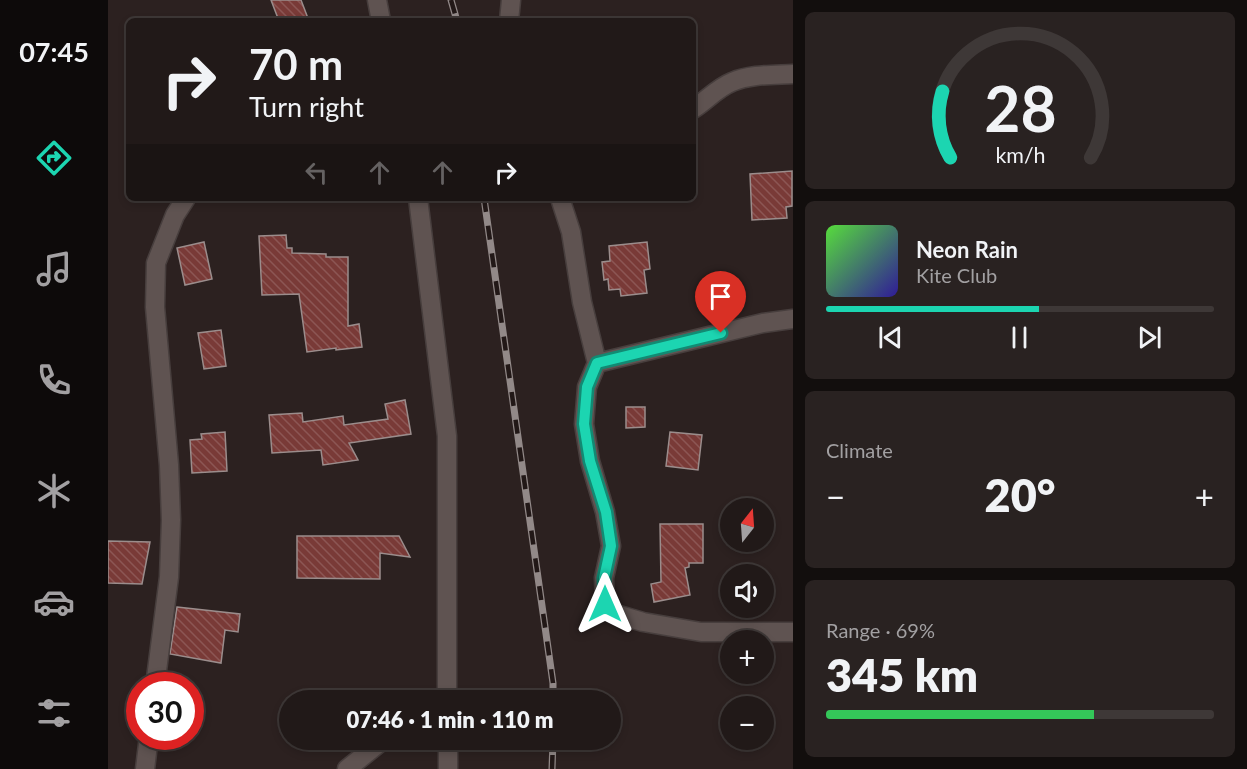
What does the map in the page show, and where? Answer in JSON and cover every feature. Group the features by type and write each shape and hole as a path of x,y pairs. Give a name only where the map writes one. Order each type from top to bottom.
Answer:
{"street":[{"path":"377,0 380,18"},
{"path":"509,18 511,0"},
{"path":"696,107 731,82 745,78 792,74"},
{"path":"157,672 169,577 171,520 170,465 155,308 156,263 175,215 184,201"},
{"path":"418,201 447,436 447,690"},
{"path":"561,201 571,232 582,302 597,363 587,387 584,424 590,461 606,512 611,546 604,578 605,604 616,615 700,632 792,632"},
{"path":"597,363 763,323 792,319"},
{"path":"144,769 147,750"},
{"path":"347,769 371,750"},
{"path":"447,750 448,769"}],"building":[{"path":"271,0 301,0 308,18 278,18"},
{"path":"792,171 792,206 786,207 787,218 752,220 750,174"},
{"path":"286,235 287,248 292,248 292,253 348,257 348,326 359,324 362,347 307,352 299,294 262,295 259,236"},
{"path":"204,242 212,279 185,285 177,248"},
{"path":"647,242 650,269 644,270 647,293 621,296 620,289 609,290 608,279 604,280 602,262 610,261 609,246"},
{"path":"221,330 226,366 204,369 198,333"},
{"path":"405,400 411,434 349,443 358,460 323,465 321,450 272,453 269,415 302,413 303,422 343,416 344,425 388,419 385,404"},
{"path":"626,407 645,407 645,427 626,428"},
{"path":"225,432 227,471 192,473 190,440 202,439 201,434"},
{"path":"670,432 702,435 698,470 666,466"},
{"path":"660,524 703,524 703,563 689,563 689,567 685,568 690,595 654,602 651,584 661,582"},
{"path":"297,536 399,536 410,557 380,553 380,579 297,578"},
{"path":"108,541 150,542 142,584 108,583"},
{"path":"177,607 240,614 238,632 225,630 221,663 170,654"}],"railway":[{"path":"451,0 456,18"},
{"path":"484,201 553,690"},
{"path":"552,769 553,750"}],"route":[{"path":"605,604 604,578 611,546 606,512 590,461 584,424 587,387 597,363 721,333"}]}
